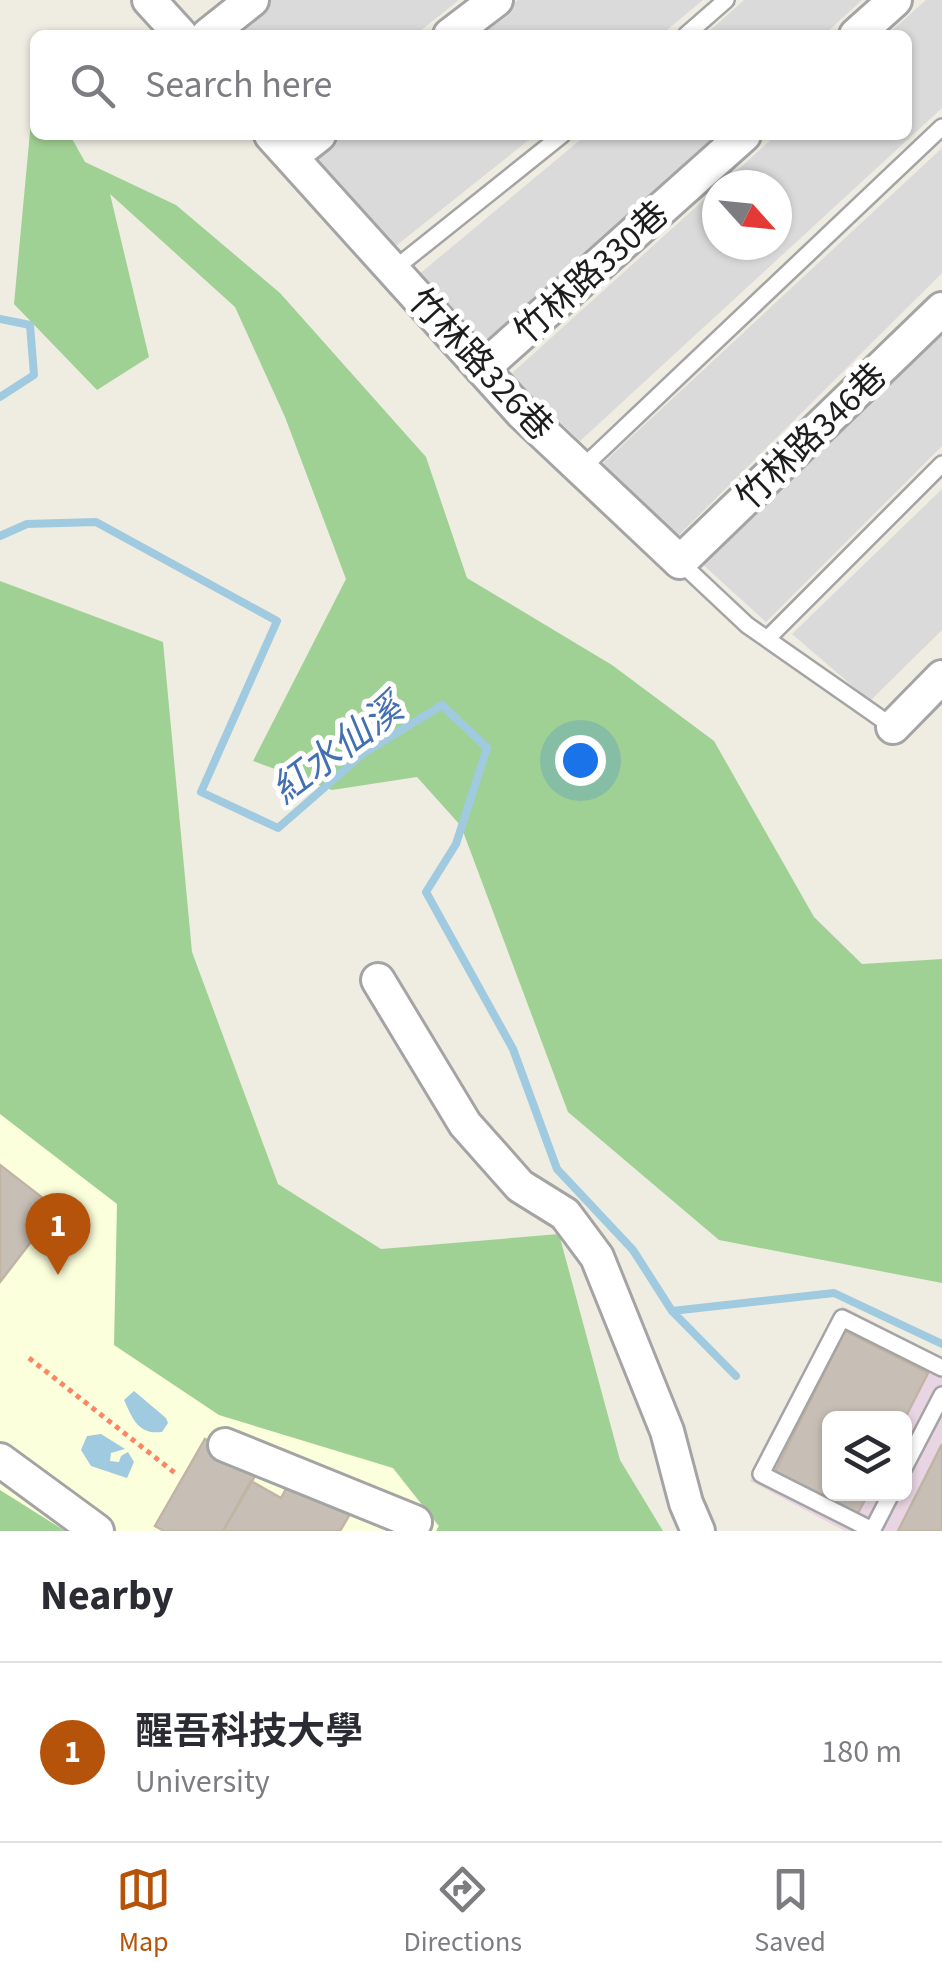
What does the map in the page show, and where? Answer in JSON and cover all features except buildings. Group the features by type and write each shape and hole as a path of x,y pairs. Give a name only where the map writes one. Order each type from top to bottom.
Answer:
{"street":[{"path":"149,0 176,30"},
{"path":"214,30 252,0"},
{"path":"457,30 496,0"},
{"path":"862,30 896,0"},
{"name":"竹林路330巷","path":"482,370 738,140"},
{"name":"竹林路326巷","path":"281,146 522,414 680,562"},
{"name":"竹林路346巷","path":"680,562 942,309"},
{"path":"893,727 942,676"},
{"path":"378,980 464,1124 520,1186 566,1214 597,1257 668,1431 686,1503 698,1531"},
{"path":"225,1445 415,1522 409,1531"},
{"path":"0,1460 96,1531"}],"lane":[{"path":"692,30 726,0"},
{"path":"581,469 942,128"},
{"path":"393,270 556,140"},
{"path":"767,639 942,464"},
{"path":"680,562 748,625 893,727"},
{"path":"887,1501 872,1530 761,1474 842,1318 942,1368"},
{"path":"912,1453 942,1395"}],"path":[{"path":"29,1358 175,1473"}],"shaded area":[{"path":"267,0 459,0 421,30 228,30"},
{"path":"518,0 703,0 667,30 479,30"},
{"path":"744,0 862,0 829,30 711,30"},
{"path":"926,0 942,0 942,108 912,136 912,30 893,30"},
{"path":"337,140 529,140 392,249 311,160"},
{"path":"580,140 710,140 481,349 417,276"},
{"path":"770,140 907,140 792,246 792,170 738,170"},
{"path":"942,148 942,273 674,540 601,465"},
{"path":"702,202 702,260 777,260 580,441 510,375"},
{"path":"942,329 942,446 766,622 699,561"},
{"path":"942,489 942,630 870,701 792,634"},
{"path":"0,1114 118,1204 115,1345 219,1415 393,1468 438,1527 436,1531 65,1531 0,1490"},
{"path":"842,1306 942,1357 942,1531 845,1531 750,1481"}],"green space":[{"path":"30,132 30,140 73,140 85,162 176,205 280,293 426,457 467,578 612,665 714,741 814,917 862,964 942,959 942,1283 719,1240 568,1112 461,826 417,777 332,790 253,761 346,579 285,417 235,307 110,194 149,357 97,390 14,304"},
{"path":"0,581 163,642 192,952 278,1184 381,1249 559,1234 620,1460 663,1531 436,1531 439,1526 393,1468 219,1415 114,1345 117,1204 0,1114"},
{"path":"0,1490 65,1531 0,1531"}],"water":[{"path":"134,1391 166,1418 168,1423 162,1432 147,1431 134,1419 124,1400"},
{"path":"101,1434 125,1449 111,1453 110,1461 119,1462 128,1452 134,1462 127,1478 91,1466 81,1450 87,1436"}],"waterway":[{"name":"紅水仙溪","path":"0,319 30,325 34,375 0,397"},
{"name":"紅水仙溪","path":"0,536 27,524 96,522 277,621 201,792 278,828 364,753 442,705 487,748 456,844 426,892 513,1049 557,1169 633,1250 672,1311 736,1376"},
{"path":"672,1311 834,1293 942,1344"}],"place":[{"name":"醒吾科技大學","path":"58,1275"}]}
